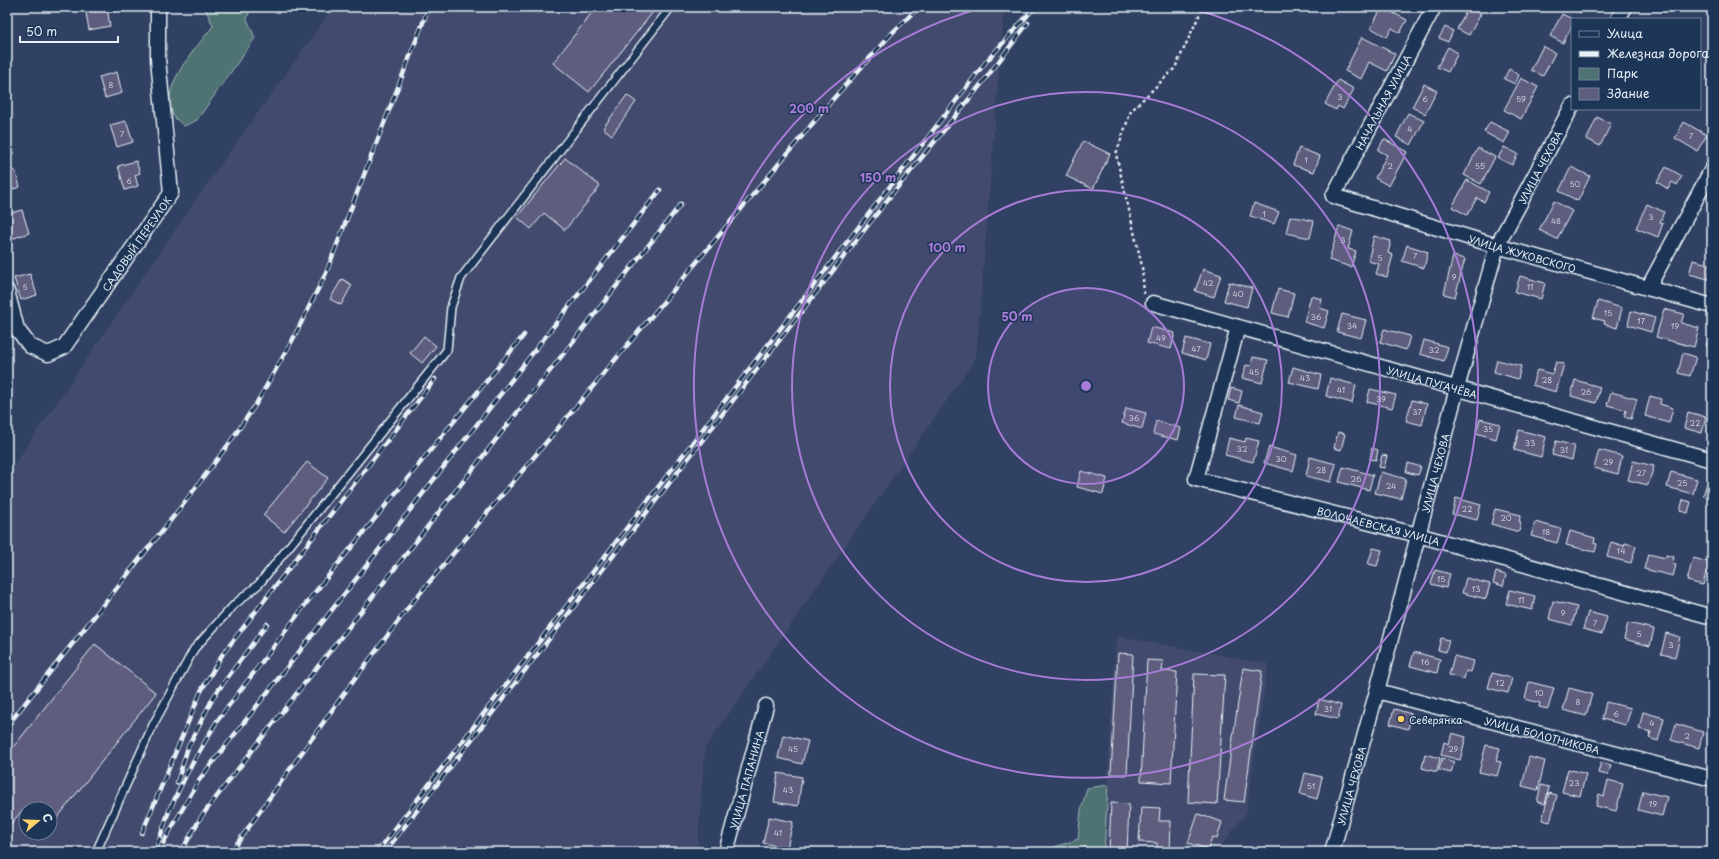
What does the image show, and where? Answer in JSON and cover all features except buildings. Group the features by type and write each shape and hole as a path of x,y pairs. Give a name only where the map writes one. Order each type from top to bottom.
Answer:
{"street":[{"name":"САДОВЫЙ ПЕРЕУЛОК","path":"7,291 17,329 30,346 48,354 64,347 171,193 158,59 158,7"},
{"name":"НАЧАЛЬНАЯ УЛИЦА","path":"1333,196 1434,7"},
{"path":"1619,18 1625,7"},
{"name":"УЛИЦА ЧЕХОВА","path":"1332,852 1377,691 1457,388 1497,246 1571,108"},
{"path":"1648,288 1712,170"},
{"name":"УЛИЦА ЖУКОВСКОГО","path":"1333,196 1497,246 1712,306"},
{"name":"УЛИЦА ПУГАЧЁВА","path":"1153,303 1712,460"},
{"name":"ВОЛОЧАЕВСКАЯ УЛИЦА","path":"1238,327 1196,479 1418,535 1712,617"},
{"name":"УЛИЦА БОЛОТНИКОВА","path":"1377,691 1708,778"},
{"name":"УЛИЦА ПАПАНИНА","path":"726,852 766,706"}],"lane":[{"path":"96,852 153,725 194,649 234,605 258,584 447,350 451,306 461,278 671,7"}],"path":[{"path":"1153,303 1144,300 1142,266 1116,154 1131,111 1175,68 1203,7"}],"shaded area":[{"path":"334,7 1004,7 976,358 705,748 697,852 7,852 7,475 199,195"},
{"path":"1116,636 1268,664 1246,813 1216,852 1104,852"}],"green space":[{"path":"251,7 247,19 255,38 197,120 184,126 173,115 170,104 171,92 181,68 213,26 205,8"},
{"path":"1108,785 1104,852 1051,852 1049,849 1078,839 1081,810 1087,788"}],"railway":[{"path":"7,726 181,507 228,445 256,404 292,341 326,273 429,7"},
{"path":"231,852 340,699 411,604 833,99 892,33 919,7"},
{"path":"377,852 985,63 1035,7"},
{"path":"385,852 892,194 983,82 1028,23"},
{"path":"158,852 199,780 660,190"},
{"path":"181,852 201,817 275,721 681,204"},
{"path":"170,809 188,771 217,721 312,596 524,335"},
{"path":"142,833 201,691 222,655 435,379"},
{"path":"177,783 188,747 214,696 267,624"},
{"path":"157,846 171,805"}],"place":[{"name":"Северянка","path":"1401,719"}]}
